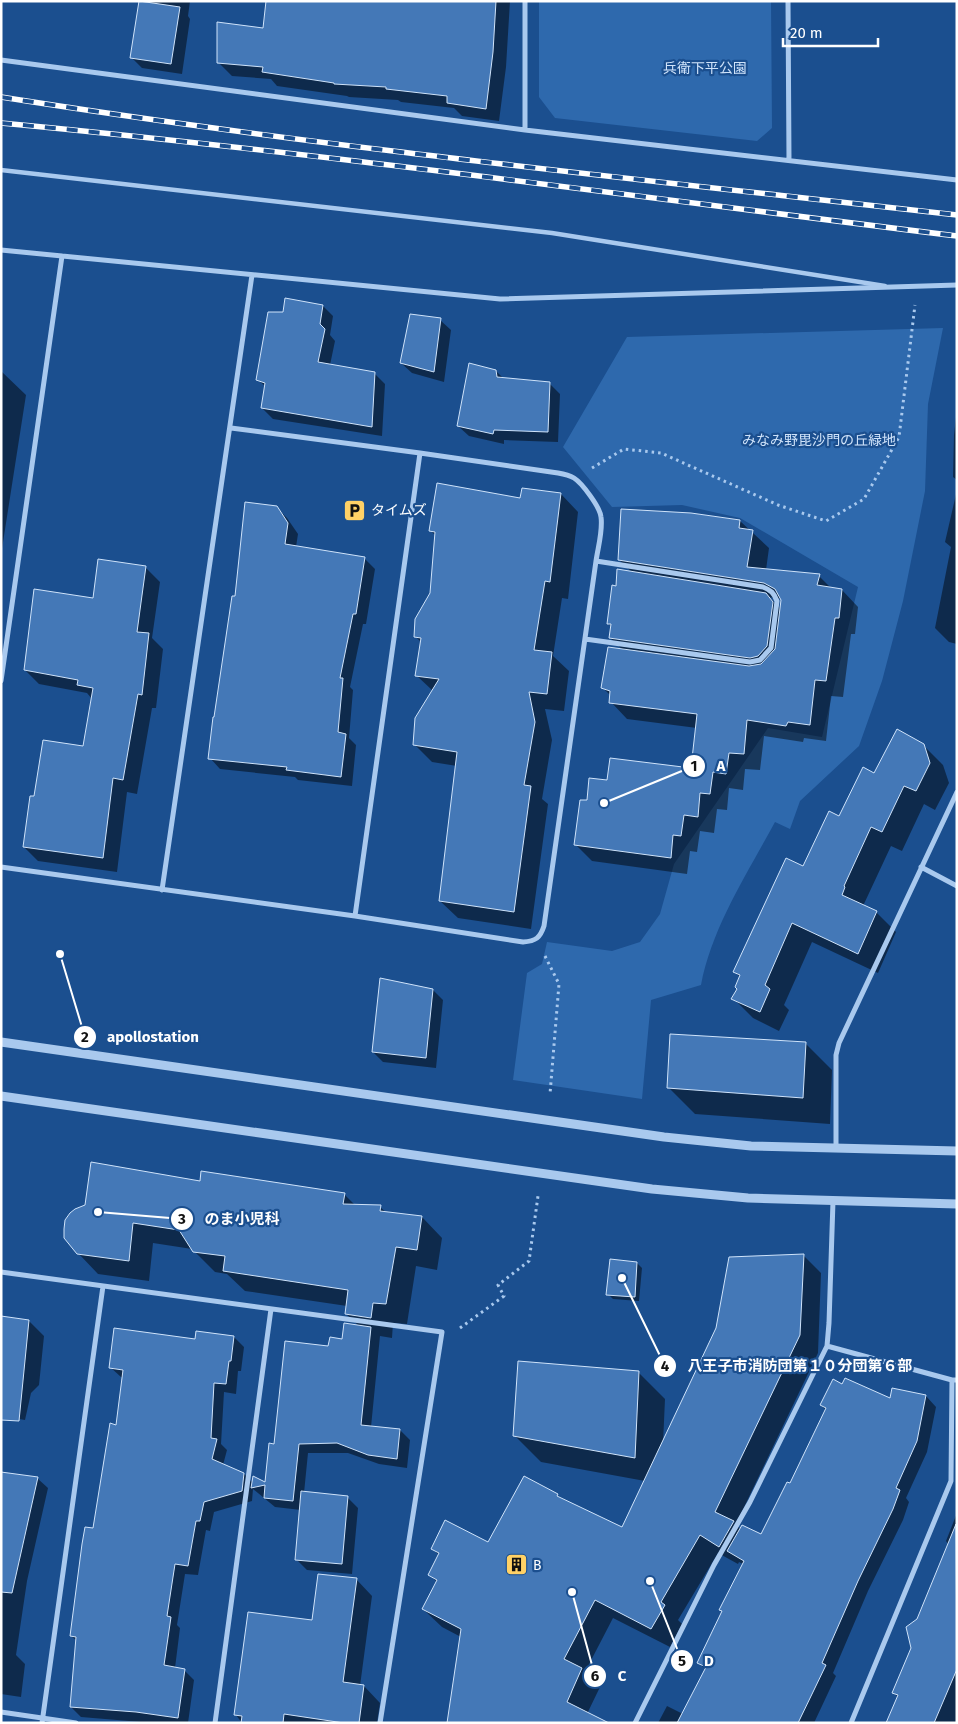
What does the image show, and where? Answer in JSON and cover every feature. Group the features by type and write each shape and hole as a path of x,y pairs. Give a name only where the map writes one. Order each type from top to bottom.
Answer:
{"street":[{"path":"525,1 525,130"},
{"path":"788,1 789,160"},
{"path":"1,60 525,130 957,180"},
{"path":"1,170 552,233 894,287"},
{"path":"1,250 500,299 957,285"},
{"path":"1,681 62,256"},
{"path":"162,890 252,275"},
{"path":"1,867 355,916 523,942 537,939 544,926 602,516 599,510 575,479 558,473 231,428"},
{"path":"355,916 420,453"},
{"path":"585,639 750,662 760,660 771,648 777,602 775,594 770,589 596,561"},
{"path":"836,1148 836,1055 839,1043 957,792"},
{"path":"921,867 957,886"},
{"path":"1,1042 664,1138 751,1146 957,1151"},
{"path":"1,1096 652,1189 748,1198 957,1204"},
{"path":"635,1723 714,1565 754,1493 827,1346 834,1201"},
{"path":"1,1272 442,1332 380,1723"},
{"path":"42,1720 103,1286"},
{"path":"215,1723 271,1309"},
{"path":"827,1346 954,1380 951,1481 851,1723"},
{"path":"1,1712 42,1720 76,1723"}],"path":[{"path":"575,479 624,449 661,453 778,505 826,521 864,499 899,436 918,286"},
{"path":"537,939 560,984 550,1094"},
{"path":"461,1327 504,1296 498,1285 528,1261 538,1196"}],"green space":[{"name":"兵衛下平公園","path":"539,1 771,1 772,128 757,141 555,118 539,97"},
{"name":"みなみ野毘沙門の丘緑地","path":"943,328 928,404 925,491 903,601 882,681 859,746 800,801 790,829 775,822 742,881 722,922 706,963 701,985 651,1000 642,1099 513,1080 527,973 542,964 547,942 612,951 640,942 660,914 674,864 768,728 822,737 858,587 740,518 682,505 612,507 563,447 627,337"}],"building":[{"path":"139,1 180,7 171,64 130,58"},
{"path":"266,1 496,1 493,52 486,109 447,103 447,96 386,89 386,87 334,84 262,72 263,67 217,63 217,22 263,28"},
{"path":"285,298 323,305 320,324 325,329 318,362 375,372 372,427 261,408 265,383 256,380 268,312 283,312"},
{"path":"410,314 441,318 434,372 400,363"},
{"path":"469,363 496,370 497,377 550,382 548,432 494,430 493,434 457,426"},
{"path":"437,483 520,498 522,488 561,493 550,582 545,581 534,650 552,652 547,694 529,692 535,722 524,785 531,786 514,912 439,901 457,752 413,745 415,718 439,679 415,676 421,638 414,637 415,619 430,593 435,532 429,531"},
{"path":"245,502 277,506 288,523 285,544 365,557 356,614 353,614 340,678 343,678 338,732 346,734 341,777 286,770 287,767 208,759 232,596 235,596"},
{"path":"621,509 691,513 740,520 739,528 753,530 747,567 820,574 817,585 842,589 839,618 835,618 826,681 815,680 810,725 788,722 786,726 747,720 744,754 729,753 726,774 713,772 710,794 700,793 698,817 684,815 681,836 673,835 671,858 574,845 580,800 587,800 589,778 607,780 610,758 691,768 697,714 609,703 610,691 601,688 608,647 749,666 761,664 775,649 781,600 775,589 764,583 618,560"},
{"path":"98,559 146,566 137,632 149,633 142,695 138,694 123,780 113,778 103,858 23,847 30,796 34,796 43,740 83,746 93,688 77,685 78,680 24,670 34,589 93,598"},
{"path":"617,569 766,593 773,602 767,646 758,656 750,658 609,638 611,624 607,624 612,585 616,586"},
{"path":"897,729 924,744 930,763 916,791 904,786 882,832 871,827 844,886 842,895 877,911 858,954 792,923 765,985 770,989 760,1012 731,999 737,989 735,987 740,975 733,972 786,858 803,866 829,811 839,816 863,767 874,773"},
{"path":"380,978 433,989 426,1058 372,1052"},
{"path":"670,1034 806,1042 803,1098 667,1088"},
{"path":"91,1162 200,1181 201,1171 345,1193 343,1204 381,1205 380,1211 422,1216 417,1250 396,1247 386,1304 373,1303 371,1318 345,1314 348,1290 223,1271 225,1256 193,1252 179,1230 133,1223 129,1261 77,1254 64,1238 65,1220 75,1209 85,1205"},
{"path":"804,1254 800,1335 715,1512 734,1521 719,1547 700,1535 661,1602 665,1605 651,1629 595,1600 564,1659 582,1668 567,1702 609,1723 447,1723 461,1629 422,1609 437,1580 428,1575 439,1553 431,1549 445,1520 488,1542 524,1476 558,1494 557,1496 622,1527 716,1328 729,1257"},
{"path":"610,1259 637,1262 635,1297 606,1295"},
{"path":"1,1316 29,1320 19,1421 1,1420"},
{"path":"344,1323 371,1327 361,1425 400,1429 397,1459 368,1455 337,1443 299,1444 293,1501 264,1498 265,1485 251,1488 253,1476 265,1482 269,1443 274,1444 285,1341 328,1346 330,1337 342,1339"},
{"path":"114,1328 195,1339 196,1331 234,1336 226,1384 214,1383 211,1438 217,1439 212,1459 244,1473 242,1491 204,1502 200,1521 196,1521 188,1566 175,1564 167,1616 171,1617 164,1665 185,1669 178,1718 136,1712 70,1707 76,1637 70,1636 82,1544 85,1527 93,1528 110,1423 116,1425 123,1370 109,1368"},
{"path":"518,1361 639,1371 635,1458 513,1436"},
{"path":"845,1378 890,1398 892,1388 926,1395 917,1441 896,1488 900,1490 893,1509 858,1581 822,1663 826,1665 798,1723 677,1723 706,1667 697,1663 722,1611 719,1610 744,1561 727,1551 742,1525 761,1534 787,1482 790,1483 826,1408 820,1405 833,1379 842,1384"},
{"path":"1,1472 38,1477 12,1593 1,1592"},
{"path":"301,1491 348,1496 342,1564 295,1560"},
{"path":"956,1524 957,1669 934,1723 886,1723 898,1695 892,1693 911,1648 906,1627 917,1619"},
{"path":"318,1574 357,1578 343,1682 364,1685 359,1723 344,1723 284,1714 283,1723 241,1723 242,1716 234,1715 248,1612 312,1620"}],"railway":[{"path":"1,97 359,147 957,215"},
{"path":"1,123 241,148 480,176 957,236"}],"place":[{"name":"タイムズ","path":"355,510"},
{"name":"A","path":"604,803"},
{"name":"apollostation","path":"60,954"},
{"name":"のま小児科","path":"98,1212"},
{"name":"八王子市消防団第１０分団第６部","path":"622,1278"},
{"name":"B","path":"517,1565"},
{"name":"D","path":"650,1581"},
{"name":"C","path":"572,1592"}]}
